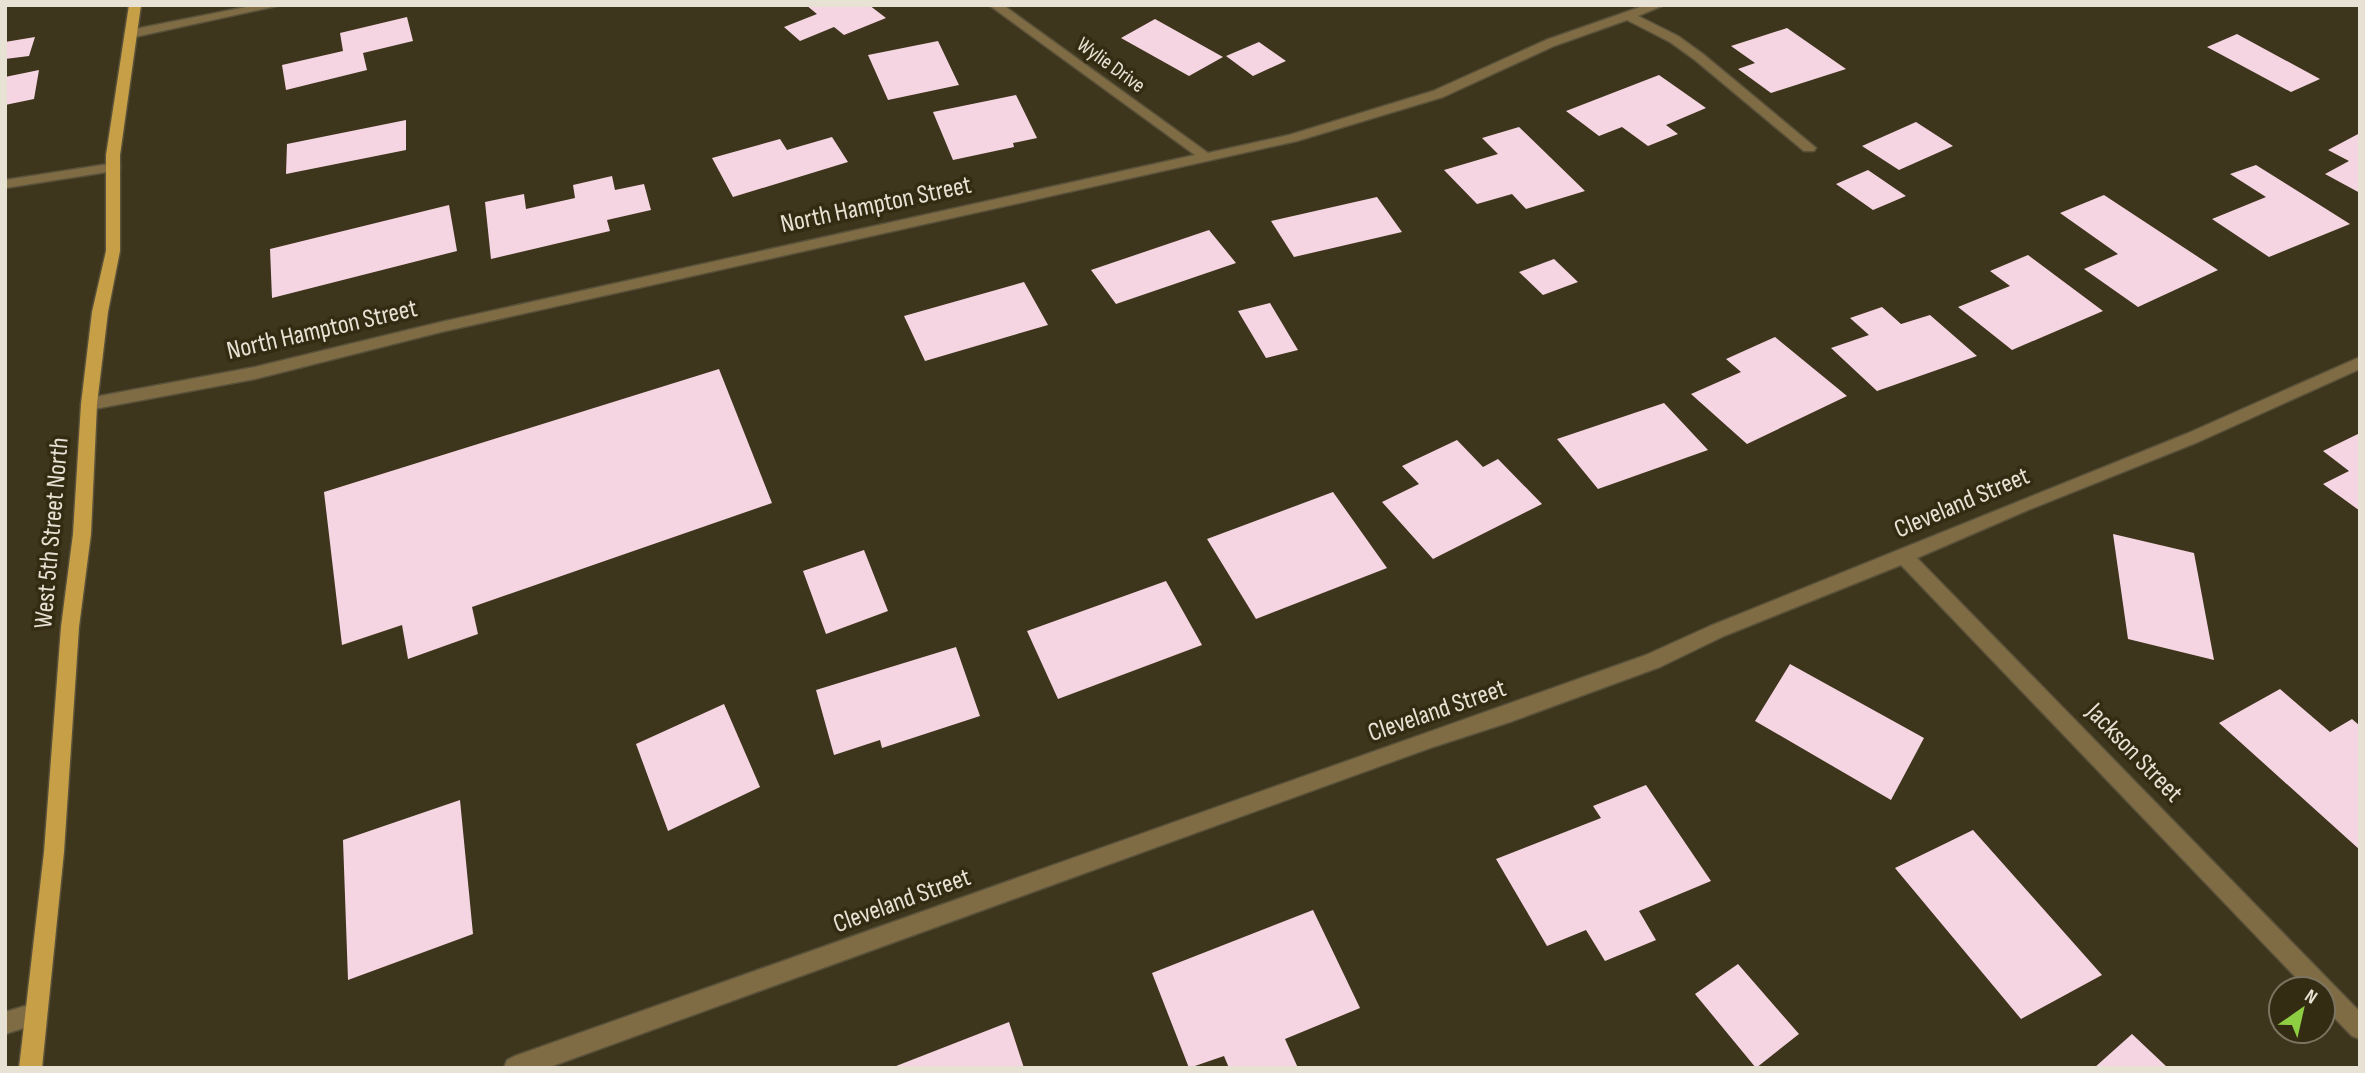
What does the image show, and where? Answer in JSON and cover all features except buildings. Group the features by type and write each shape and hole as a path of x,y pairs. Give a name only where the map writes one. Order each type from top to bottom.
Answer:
{"main road":[{"name":"West 5th Street North","path":"30,1068 54,852 70,627 82,534 89,404 100,312 114,251 113,155 117,112 135,5"}],"street":[{"path":"130,34 275,5"},
{"name":"Wylie Drive","path":"995,5 1204,156"},
{"name":"North Hampton Street","path":"89,404 255,373 441,327 657,281 787,248 953,214 1292,138 1438,94 1550,43 1658,5"},
{"path":"1628,16 1674,40 1699,57 1809,148"},
{"path":"5,184 115,166"},
{"name":"Cleveland Street","path":"514,1068 1653,661 1717,631 1905,557 2022,505 2192,438 2360,362"},
{"name":"Jackson Street","path":"1905,557 2308,975"},
{"name":"Jackson Street","path":"2337,1005 2360,1028"},
{"path":"5,1023 35,1014"}]}
